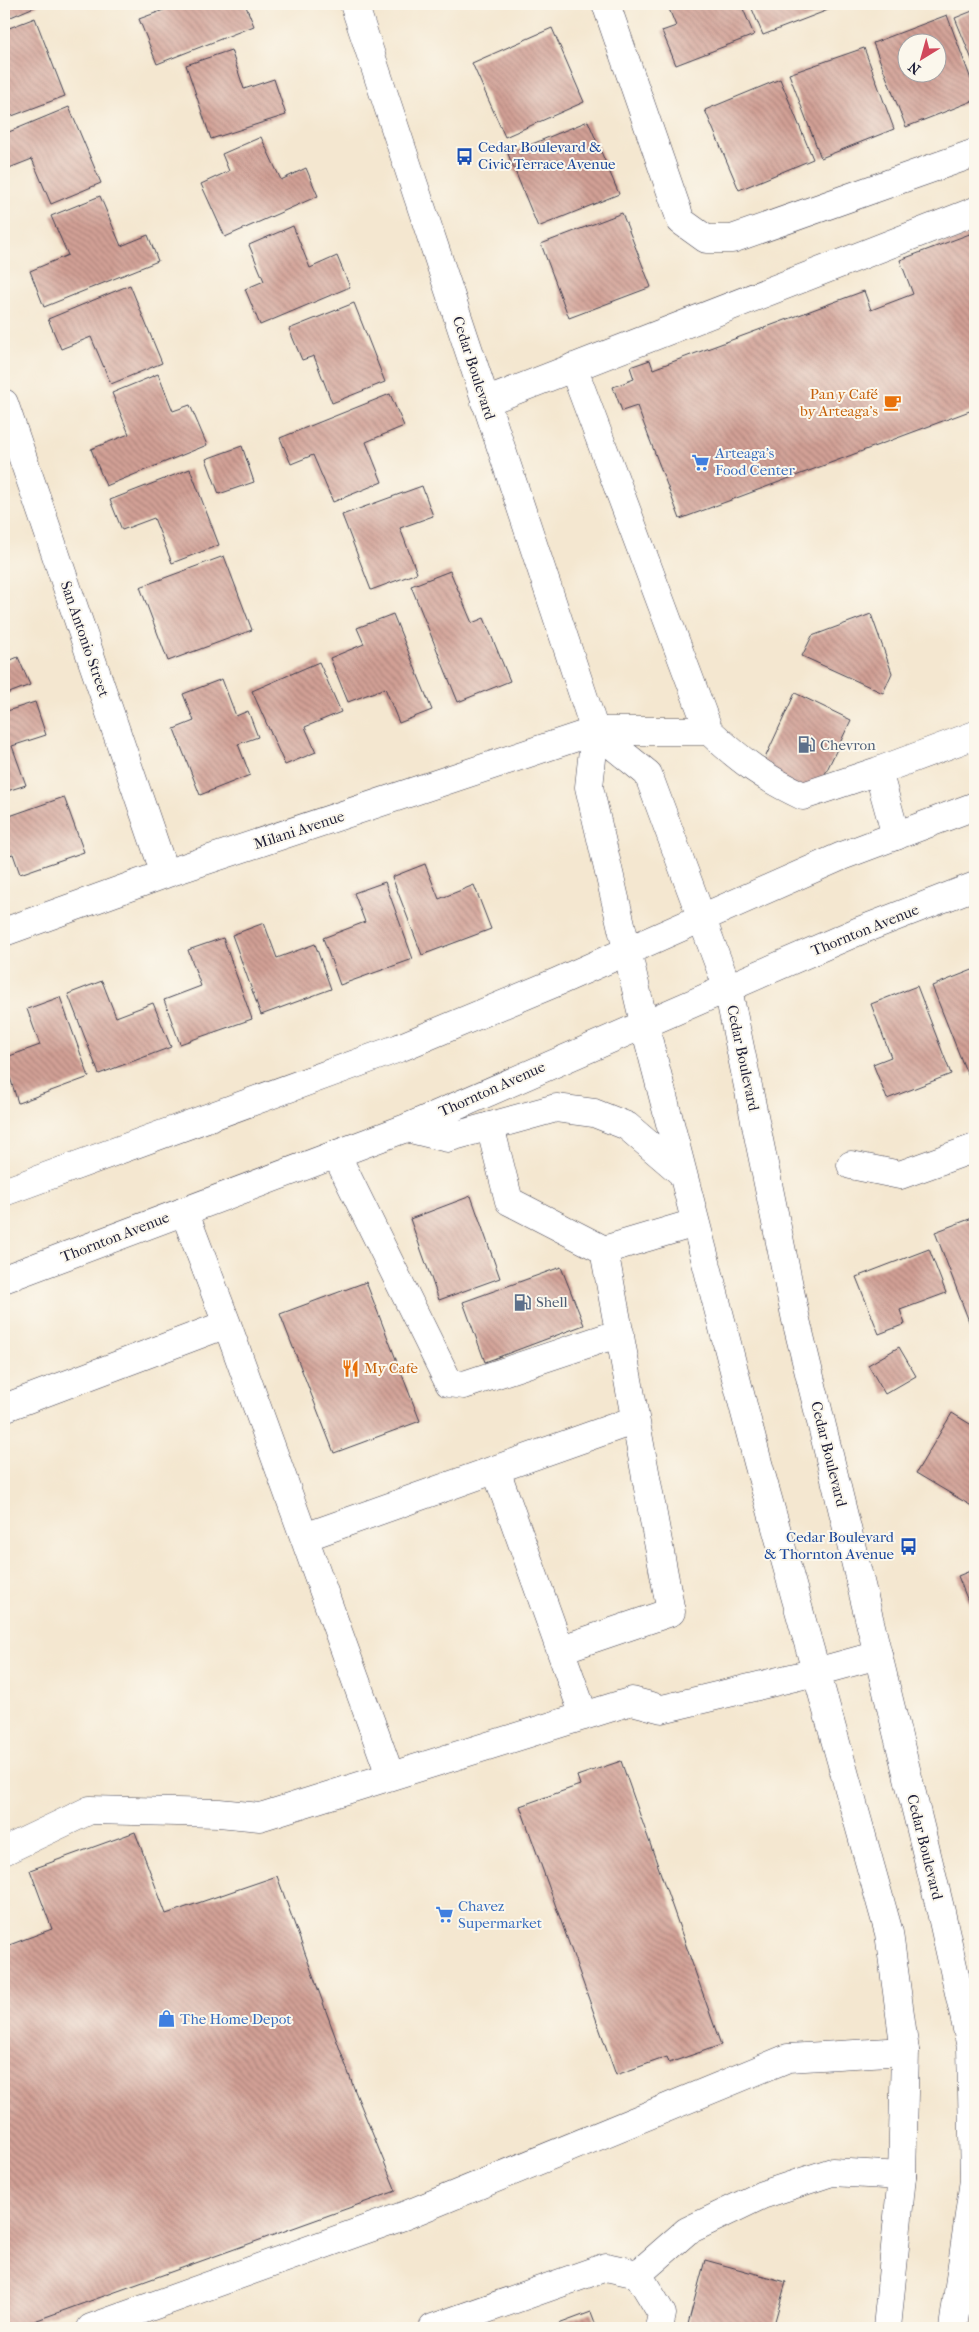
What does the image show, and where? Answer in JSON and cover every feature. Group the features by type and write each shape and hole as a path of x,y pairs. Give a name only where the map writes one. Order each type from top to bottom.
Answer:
{"main road":[{"name":"Cedar Boulevard","path":"356,4 485,402 595,731 589,787 644,1023 758,1463 889,1933 905,2051 902,2176 886,2328"},
{"path":"606,4 681,222 706,239 732,239 975,153"},
{"path":"485,402 975,211"},
{"path":"573,367 709,730 738,759 773,782 803,796 878,771 975,735"},
{"name":"San Antonio Street","path":"4,403 165,874"},
{"name":"Milani Avenue","path":"4,932 165,874 595,731 709,730"},
{"name":"Cedar Boulevard","path":"595,731 648,774 703,917 728,989 796,1320 941,1912 971,2047 974,2090 974,2180 953,2328"},
{"path":"878,771 896,836"},
{"path":"4,1192 399,1048 557,982 842,856 975,806"},
{"name":"Thornton Avenue","path":"4,1279 406,1128 859,931 975,886"},
{"path":"406,1128 447,1138 556,1108 594,1113 627,1126 683,1174"},
{"path":"490,1126 509,1201 604,1250 696,1223"},
{"path":"851,1165 900,1175 975,1148"},
{"path":"336,1154 449,1383 464,1385 620,1333"},
{"path":"184,1211 306,1538 390,1775"},
{"path":"562,1649 670,1612 604,1250"},
{"path":"4,1408 227,1324"},
{"path":"306,1538 635,1420"},
{"path":"496,1470 562,1649 584,1716"},
{"path":"4,1851 90,1810 219,1813 260,1817 632,1701 662,1709 878,1655"},
{"path":"91,2328 406,2215 788,2058 905,2051"},
{"path":"638,2274 687,2231 762,2195 832,2172 902,2176"},
{"path":"433,2328 606,2267 638,2274 662,2314 659,2328"}],"building":[{"path":"4,4 41,4 4,20"},
{"path":"180,4 245,4 254,26 157,64 139,19"},
{"path":"667,4 741,4 754,35 676,65 662,31 676,26"},
{"path":"750,4 835,4 836,7 763,35"},
{"path":"975,10 975,67 955,18"},
{"path":"947,15 975,90 975,100 906,127 873,43 896,34 896,82 946,82 946,32 902,32"},
{"path":"35,18 65,96 4,119 4,30"},
{"path":"552,28 584,102 505,137 472,63"},
{"path":"864,48 894,129 821,158 789,74"},
{"path":"231,50 244,89 274,79 286,115 211,139 186,65"},
{"path":"780,79 813,159 739,190 705,110"},
{"path":"69,107 101,183 51,204 32,159 4,170 4,134"},
{"path":"588,121 619,194 538,227 508,154"},
{"path":"261,137 281,180 306,168 318,196 225,237 201,184 229,171 222,154"},
{"path":"100,196 121,246 148,235 158,261 44,307 30,271 68,255 51,216"},
{"path":"622,213 651,287 569,318 541,244"},
{"path":"293,226 310,268 337,256 350,287 260,325 245,289 264,281 249,245"},
{"path":"975,232 975,409 680,519 637,406 622,411 613,387 634,379 630,367 650,360 653,369 864,291 871,310 913,294 900,260"},
{"path":"130,285 162,363 111,384 91,337 61,349 48,319"},
{"path":"354,303 385,382 332,403 314,356 302,360 289,329"},
{"path":"158,374 173,411 190,405 207,445 106,486 91,449 129,434 112,393"},
{"path":"390,394 404,426 366,442 382,482 333,502 313,455 291,464 280,438"},
{"path":"242,446 254,482 219,494 206,459"},
{"path":"190,469 219,545 172,563 154,518 122,530 110,500"},
{"path":"422,486 433,516 400,528 417,573 371,590 342,515"},
{"path":"224,556 252,630 168,661 140,587"},
{"path":"450,571 472,623 484,618 510,681 458,702 411,586"},
{"path":"393,614 432,710 399,723 385,688 348,702 330,658 364,644 357,628"},
{"path":"871,614 892,673 883,693 802,656 812,636"},
{"path":"18,657 30,685 4,695 4,663"},
{"path":"319,662 341,712 305,727 316,752 285,765 252,691"},
{"path":"222,679 236,716 248,711 258,737 238,744 250,775 200,795 174,729 194,721 183,694"},
{"path":"795,693 851,720 815,795 760,769"},
{"path":"35,702 46,735 12,746 26,785 4,792 4,712"},
{"path":"64,797 84,852 20,874 13,854 4,857 4,818"},
{"path":"425,864 439,899 474,885 491,929 422,955 392,877"},
{"path":"385,882 413,959 340,985 323,938 365,922 354,893"},
{"path":"264,923 277,958 315,944 331,989 261,1015 232,935"},
{"path":"223,938 252,1019 180,1044 164,1000 201,986 188,950"},
{"path":"975,969 975,1071 967,1074 932,986"},
{"path":"102,981 116,1017 153,1003 171,1047 99,1074 68,994"},
{"path":"917,986 951,1074 887,1099 873,1064 891,1057 871,1004"},
{"path":"60,997 89,1077 18,1103 4,1058 40,1045 27,1009"},
{"path":"471,1196 500,1278 439,1300 410,1219"},
{"path":"975,1217 975,1322 970,1324 935,1232"},
{"path":"929,1249 946,1293 900,1310 905,1324 879,1334 856,1277"},
{"path":"561,1267 584,1325 485,1362 463,1302"},
{"name":"My Cafe","path":"366,1282 420,1421 334,1453 280,1314"},
{"path":"899,1347 916,1376 885,1394 868,1365"},
{"path":"952,1413 975,1427 975,1508 916,1473"},
{"path":"975,1569 975,1619 958,1576"},
{"path":"621,1761 721,2045 669,2063 667,2057 616,2075 520,1806 580,1785 577,1776"},
{"name":"The Home Depot","path":"135,1832 166,1914 277,1876 355,2091 396,2191 15,2328 4,2328 4,1947 52,1929 30,1870"},
{"path":"705,2260 786,2282 773,2328 687,2328"},
{"path":"591,2312 597,2328 548,2328"}],"place":[{"name":"Cedar Boulevard & Civic Terrace Avenue","path":"464,156"},
{"name":"Pan y Café by Arteaga's","path":"892,403"},
{"name":"Arteaga's Food Center","path":"701,462"},
{"name":"Chevron","path":"806,745"},
{"name":"Shell","path":"522,1302"},
{"name":"My Cafe","path":"350,1368"},
{"name":"Cedar Boulevard & Thornton Avenue","path":"908,1546"},
{"name":"Chavez Supermarket","path":"444,1915"},
{"name":"The Home Depot","path":"166,2019"}]}
